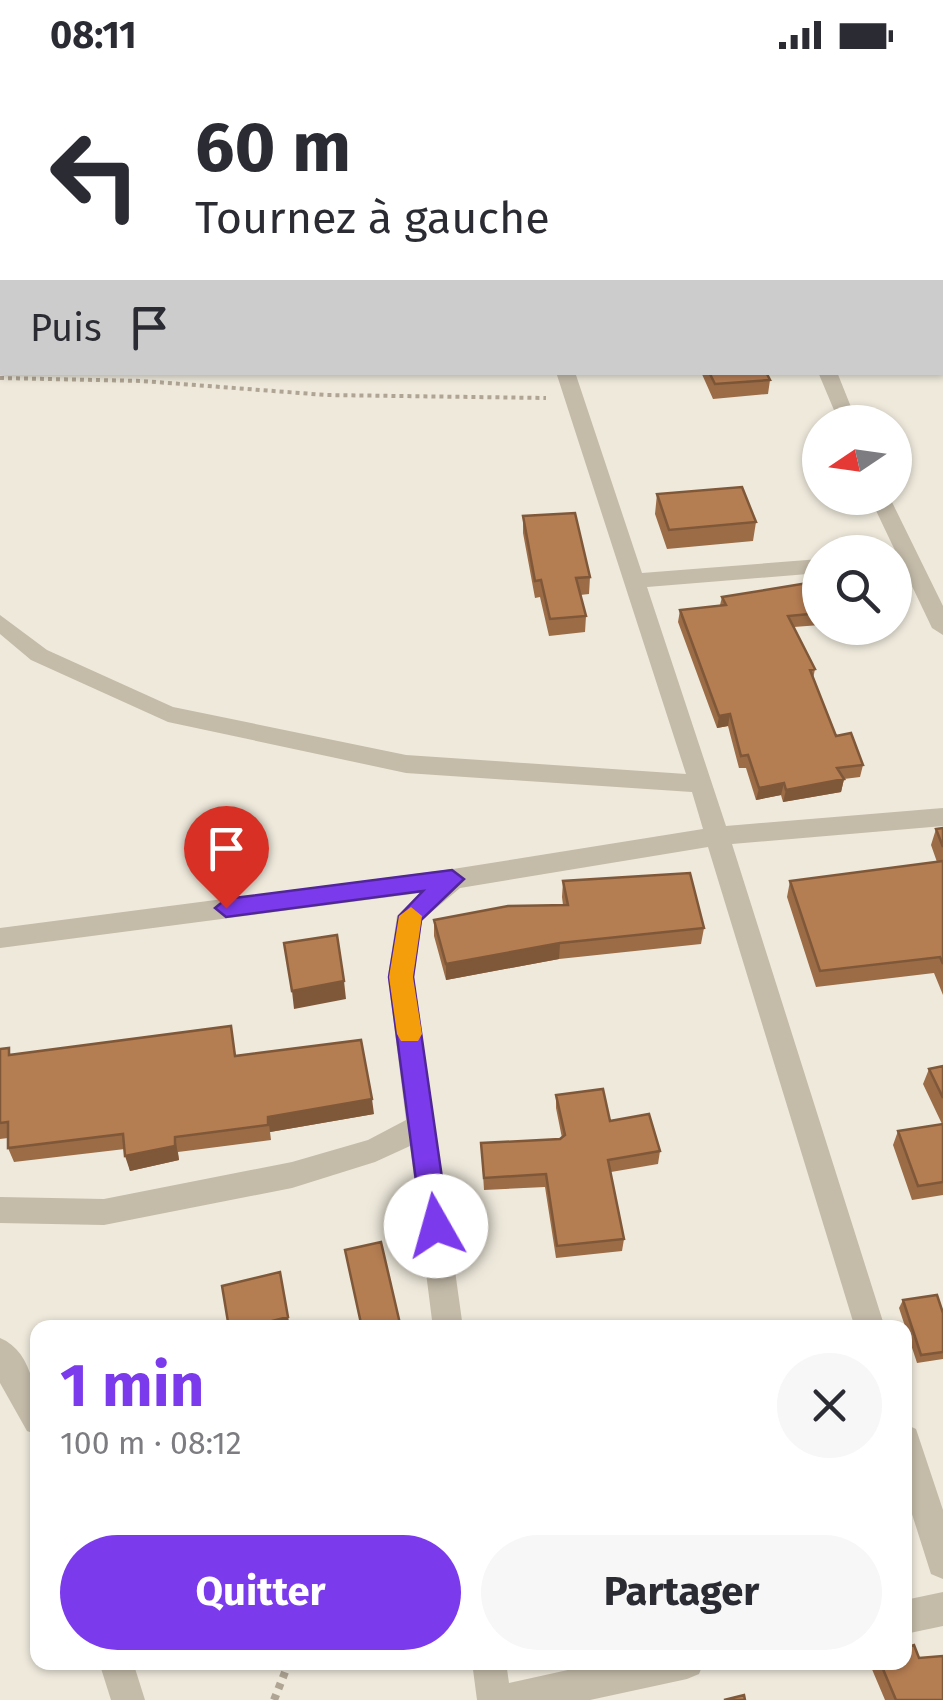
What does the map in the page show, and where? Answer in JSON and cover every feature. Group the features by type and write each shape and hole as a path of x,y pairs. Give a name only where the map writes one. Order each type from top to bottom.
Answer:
{"street":[{"path":"566,375 718,836 868,1320"},
{"path":"828,375 841,405"},
{"path":"633,581 802,567"},
{"path":"912,578 943,628"},
{"path":"0,622 39,656 168,714 406,764 701,784"},
{"path":"0,938 452,879 718,836 943,817"},
{"path":"447,1320 401,977 410,916 452,879"},
{"path":"0,1210 104,1212 292,1175 375,1150 423,1126"},
{"path":"0,1353 30,1406"},
{"path":"912,1462 943,1562"},
{"path":"912,1615 943,1608"},
{"path":"119,1670 128,1700"},
{"path":"490,1670 494,1700"},
{"path":"509,1700 650,1670"}],"path":[{"path":"0,378 142,381 326,395 572,399"},
{"path":"274,1700 286,1670"}],"building":[{"path":"710,375 768,375 770,380 715,384"},
{"path":"742,487 756,522 669,530 657,494"},
{"path":"575,513 590,577 576,578 586,616 550,619 541,580 535,581 523,516"},
{"path":"802,584 802,615 788,616 815,669 810,670 836,736 851,733 863,765 837,768 844,779 786,790 784,783 759,788 748,755 741,756 730,714 719,716 680,610 726,605 722,597"},
{"path":"943,828 943,847 936,829"},
{"path":"943,861 943,964 940,957 820,971 790,881"},
{"path":"690,873 704,928 560,943 446,964 434,920 508,906 568,905 563,881"},
{"path":"337,935 344,981 292,991 284,943"},
{"path":"231,1026 235,1056 361,1040 372,1099 268,1117 268,1125 175,1137 175,1146 125,1156 123,1134 8,1148 8,1122 0,1123 0,1049 9,1048 9,1055"},
{"path":"943,1066 943,1098 929,1069"},
{"path":"603,1089 610,1121 649,1114 660,1151 608,1160 624,1239 557,1246 546,1174 484,1178 481,1143 560,1139 565,1135 556,1095"},
{"path":"943,1124 943,1182 918,1186 898,1131"},
{"path":"381,1242 399,1320 360,1320 345,1250"},
{"path":"280,1272 288,1317 228,1320 222,1286"},
{"path":"937,1295 943,1313 943,1352 921,1355 903,1300"},
{"path":"912,1646 919,1658 943,1656 943,1700 896,1700 883,1670 912,1670"}],"slow traffic":[{"path":"409,1034 401,977 411,916"}],"route":[{"path":"226,908 452,879 410,916 401,977 436,1226"}]}
